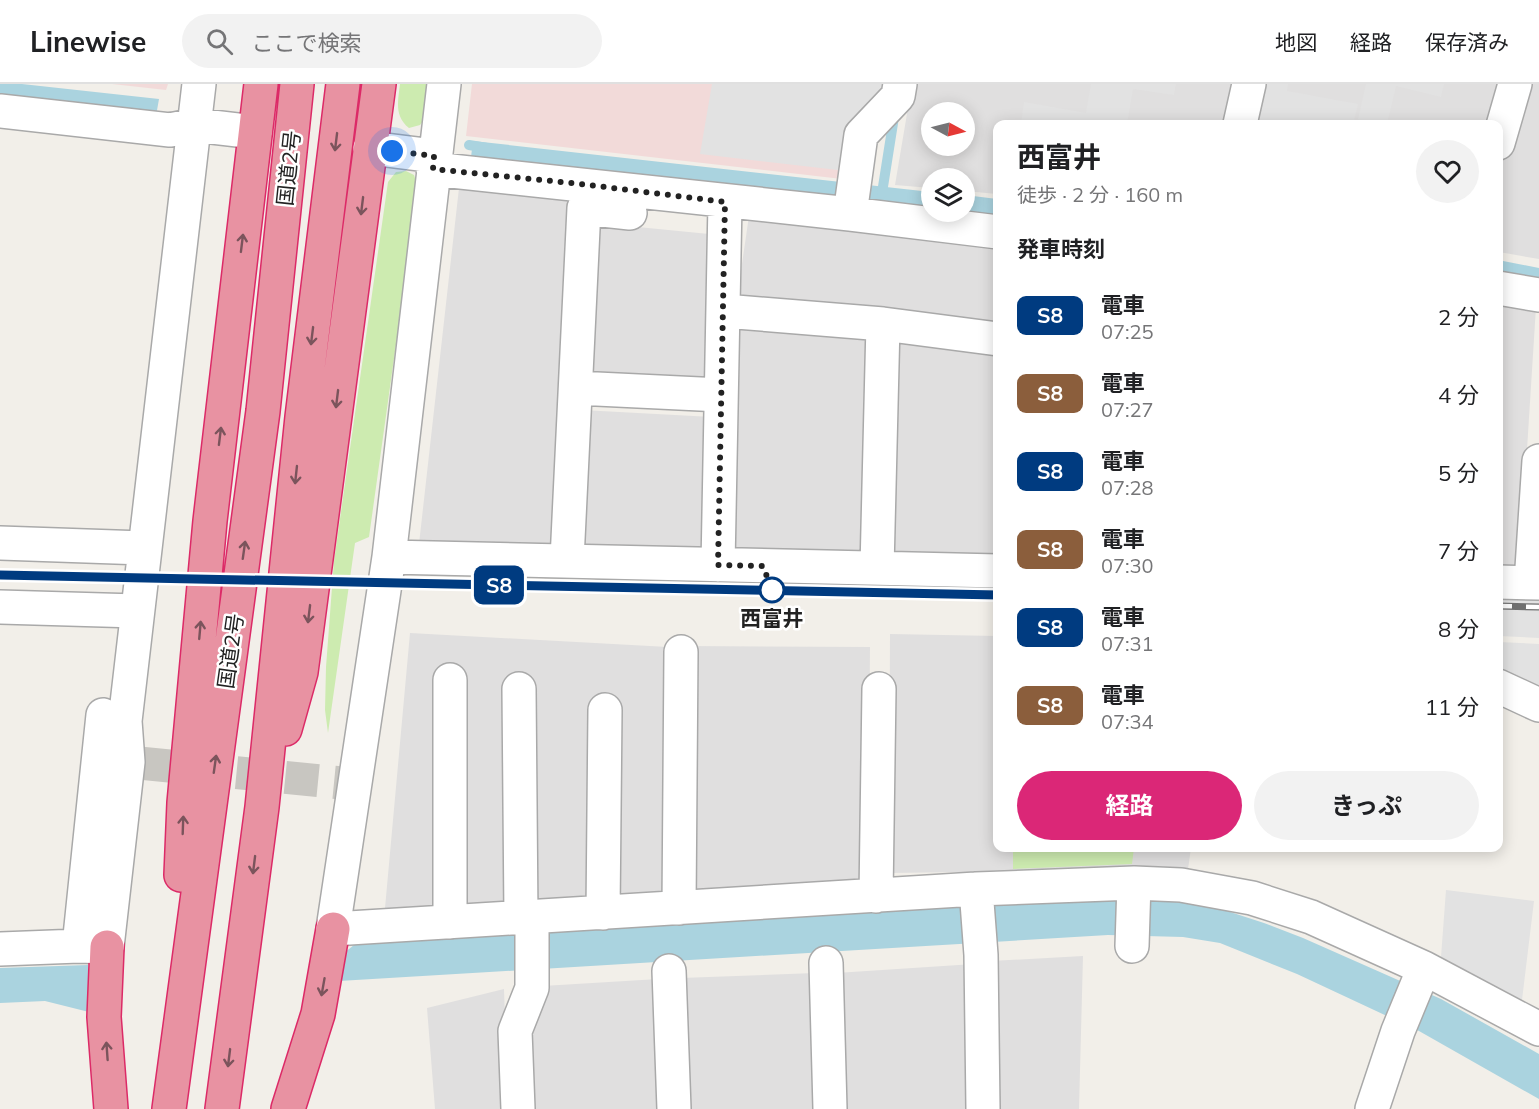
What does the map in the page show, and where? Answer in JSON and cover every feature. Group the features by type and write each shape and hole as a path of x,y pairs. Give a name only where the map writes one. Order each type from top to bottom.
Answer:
{"highway":[{"path":"174,1072 184,803 210,521 261,84"},
{"name":"国道2号","path":"169,1109 263,411 297,84"},
{"name":"国道2号","path":"222,1109 262,807 302,417 343,84"},
{"path":"262,807 301,672 379,84"},
{"path":"288,1109 318,1014 333,929"},
{"path":"93,946 104,1017 111,1109"}],"street":[{"path":"93,946 133,762 125,721 199,84"},
{"path":"444,84 389,557 349,784 333,929 450,922 529,921 603,913 876,896 977,895 1181,885 1252,898 1311,917 1421,977 1539,1029"},
{"path":"852,198 861,135 898,96 900,84"},
{"path":"1241,120 1249,84"},
{"path":"1503,125 1515,84"},
{"path":"0,111 171,130 195,125 255,132"},
{"path":"370,148 434,163 581,184 724,212"},
{"path":"567,560 584,208 724,212 852,198 993,231"},
{"path":"718,565 724,212"},
{"path":"1503,289 1539,295"},
{"path":"724,311 883,324 993,338"},
{"path":"877,568 883,324"},
{"path":"576,388 721,394"},
{"path":"1503,582 1535,583 1539,461"},
{"path":"0,543 144,548"},
{"path":"389,557 993,571"},
{"path":"0,607 137,611"},
{"path":"679,908 681,652"},
{"path":"450,680 450,922"},
{"path":"518,1109 515,1031 532,988 533,972 519,688"},
{"path":"1503,688 1539,705"},
{"path":"876,896 879,689"},
{"path":"603,913 604,710"},
{"path":"93,946 103,715"},
{"path":"1133,942 1134,889"},
{"path":"977,895 983,1109"},
{"path":"0,949 93,946"},
{"path":"826,963 830,1109"},
{"path":"669,972 674,1109"},
{"path":"1372,1109 1421,977"}],"shaded area":[{"path":"112,84 168,84 166,90"},
{"path":"472,84 890,84 842,179 466,136"},
{"path":"712,84 885,84 852,121 838,170 700,154"},
{"path":"912,84 1506,84 1496,120 993,120 993,194 975,192 975,168 921,168 921,187 895,185"},
{"path":"1091,84 1176,84 1174,95 1133,89 1128,120 1022,120 1024,102 1086,113"},
{"path":"1254,84 1288,84 1287,91 1358,104 1354,120 1246,120"},
{"path":"1366,84 1444,84 1441,97 1396,86 1388,120 1358,120"},
{"path":"1521,84 1539,84 1539,259 1503,253 1503,152"},
{"path":"459,188 575,201 558,549 419,544"},
{"path":"750,209 993,242 993,331 736,305"},
{"path":"597,223 709,234 713,380 585,378"},
{"path":"1503,303 1536,307 1519,576 1503,575"},
{"path":"730,322 873,330 867,554 724,555"},
{"path":"889,333 993,346 993,564 886,560"},
{"path":"582,410 712,417 710,556 579,550"},
{"path":"1503,591 1539,592 1539,638 1503,636"},
{"path":"410,633 668,647 664,898 596,905 384,919"},
{"path":"890,634 993,636 993,852 1190,852 1188,869 889,873"},
{"path":"1503,642 1539,644 1539,695 1503,677"},
{"path":"686,646 870,647 868,884 685,895"},
{"path":"1446,890 1534,901 1522,1000 1441,957"},
{"path":"1083,956 1079,1109 994,1109 991,961"},
{"path":"974,964 977,1109 839,1109 836,973"},
{"path":"815,973 821,1109 684,1109 681,978"},
{"path":"658,979 665,1109 527,1109 525,1030 543,986"},
{"path":"504,989 508,1109 435,1109 427,1008"}],"green space":[{"path":"400,84 430,84 427,116 420,125 409,128 401,118 398,108"},
{"path":"406,171 414,175 418,187 369,537 355,543 328,733 325,710 326,667 334,561 388,182 396,172"},
{"path":"1013,852 1134,852 1132,864 1013,869"}],"water":[{"path":"0,84 22,84 159,99 156,116 0,98"},
{"path":"473,141 921,191 921,209 470,165"},
{"path":"975,196 993,198 993,218 975,214"},
{"path":"1503,261 1539,268 1539,286 1503,280"},
{"path":"1118,898 1189,903 1224,910 1303,938 1441,999 1539,1054 1539,1099 1419,1031 1297,974 1220,943 1183,937 1108,935 339,981 344,953 359,941"},
{"path":"88,965 93,1013 45,1001 0,1003 0,968"}],"waterway":[{"path":"882,193 896,115"},
{"path":"469,145 487,148"}],"tunnel":[{"path":"139,763 342,783"}],"railway":[{"path":"0,575 993,595"},
{"path":"1503,606 1539,607"}],"train":[{"name":"S8","path":"0,575 993,595"}],"place":[{"name":"西富井","path":"772,590"}],"route":[{"path":"392,151 434,156 433,169 725,202 718,565 763,566 772,590"}]}
